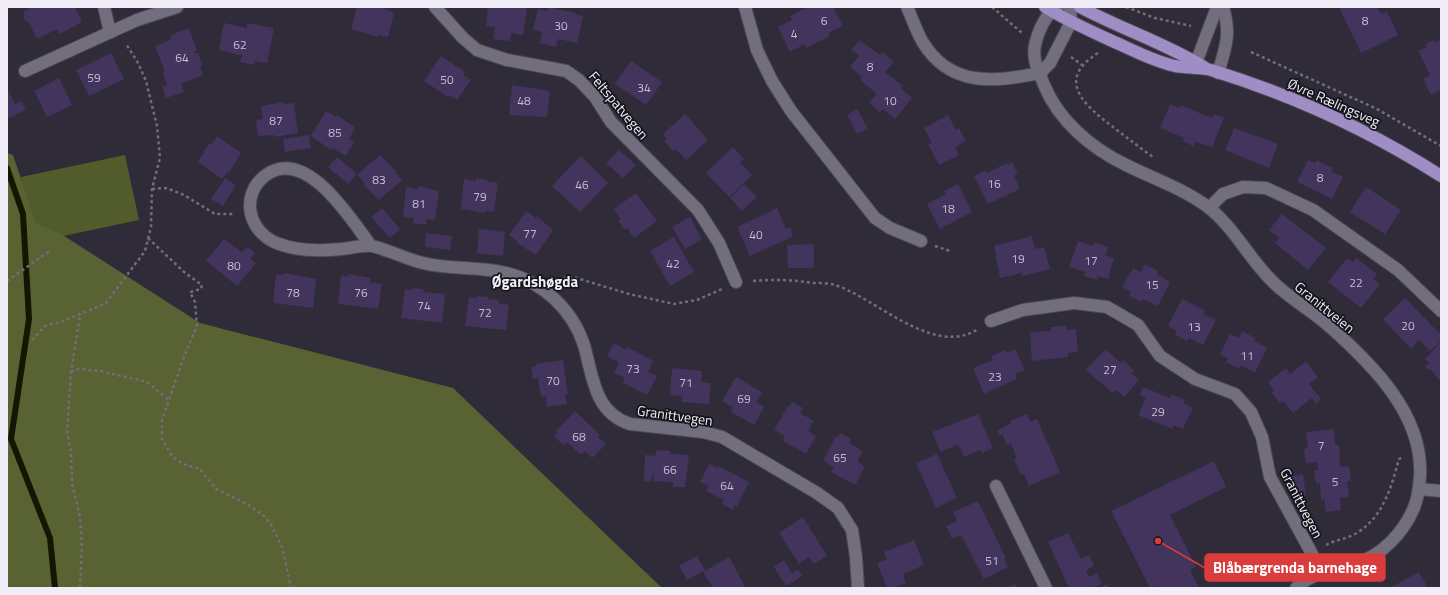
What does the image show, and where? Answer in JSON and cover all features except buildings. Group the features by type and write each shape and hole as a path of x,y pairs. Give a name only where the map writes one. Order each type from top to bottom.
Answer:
{"main road":[{"name":"Øvre Rælingsveg","path":"1080,7 1131,32 1180,52 1196,65 1293,99 1339,118 1407,154 1441,176"},
{"name":"Øvre Rælingsveg","path":"1051,8 1071,22 1174,66 1196,65"}],"street":[{"path":"104,7 110,32"},
{"path":"25,71 137,20 177,7"},
{"name":"Feltspatvegen","path":"435,7 463,38 477,50 506,60 566,71 579,80 595,98 611,122 698,210 719,243 736,282"},
{"path":"745,7 757,50 772,81 791,111 875,218 890,228 921,241"},
{"path":"907,7 922,40 930,52 950,70 962,76 993,80 1040,73 1050,63 1071,22 1070,7"},
{"path":"1196,65 1217,7"},
{"path":"1214,71 1228,34 1228,23 1223,7"},
{"name":"Granittveien","path":"1051,8 1043,24 1035,48 1035,62 1052,102 1066,120 1080,135 1111,157 1179,188 1209,208 1225,225 1260,270 1287,296 1327,324 1380,377 1401,405 1412,426 1420,449 1419,489 1414,509 1402,529 1385,549 1359,562 1320,573 1296,588"},
{"path":"250,215 249,200 254,185 266,175 280,167 301,171 318,182 340,204 371,246"},
{"path":"1209,208 1223,194 1243,187 1266,188 1313,210 1392,265 1441,311"},
{"name":"Granittvegen","path":"250,215 262,232 277,244 324,251 371,246 424,264 506,273 533,283 550,293 575,324 583,344 594,388 609,413 619,420 630,424 703,432 722,437 838,508 852,530 856,557 858,588"},
{"name":"Granittvegen","path":"991,321 1023,310 1074,303 1107,307 1138,325 1160,356 1195,379 1235,394 1251,412 1262,437 1270,477 1311,552 1320,573"},
{"path":"996,486 1046,588"},
{"path":"1419,489 1441,491"}],"path":[{"path":"992,7 1026,36"},
{"path":"1126,7 1155,18 1192,26"},
{"path":"32,340 44,326 80,315 106,303 145,250 151,227 152,189 160,158 157,126 146,81 138,61 125,42 110,32"},
{"path":"1102,51 1082,65 1075,81 1076,90 1081,99 1104,121 1157,160"},
{"path":"1251,52 1377,109 1441,146"},
{"path":"1071,56 1082,65"},
{"path":"152,189 166,188 184,195 215,214 250,215"},
{"path":"148,238 184,272 202,284 201,289 190,292 195,302 197,326 185,354 170,401 162,420 162,439 172,456 184,464 200,469 216,489 245,503 262,515 271,524 282,547 290,588"},
{"path":"7,281 51,250"},
{"path":"533,283 573,277 629,294 674,304 697,300 736,282 779,279 834,285 857,294 913,327 954,337 974,332 991,321"},
{"path":"80,315 71,372 67,432 71,452 72,484 80,517 82,547 80,588"},
{"path":"71,372 79,369 147,382 170,401"},
{"path":"1311,552 1329,543 1355,534 1374,519 1388,496 1399,459 1420,449"}],"green space":[{"path":"7,153 13,155 36,223 61,234 200,323 453,388 662,588 7,588"},
{"path":"125,155 139,220 35,242 21,177"}],"waterway":[{"path":"7,168 23,214 29,319 11,439 50,538 55,588"}],"place":[{"name":"Blåbærgrenda barnehage","path":"1158,541"}],"district":[{"name":"Øgardshøgda","path":"535,281"}]}
